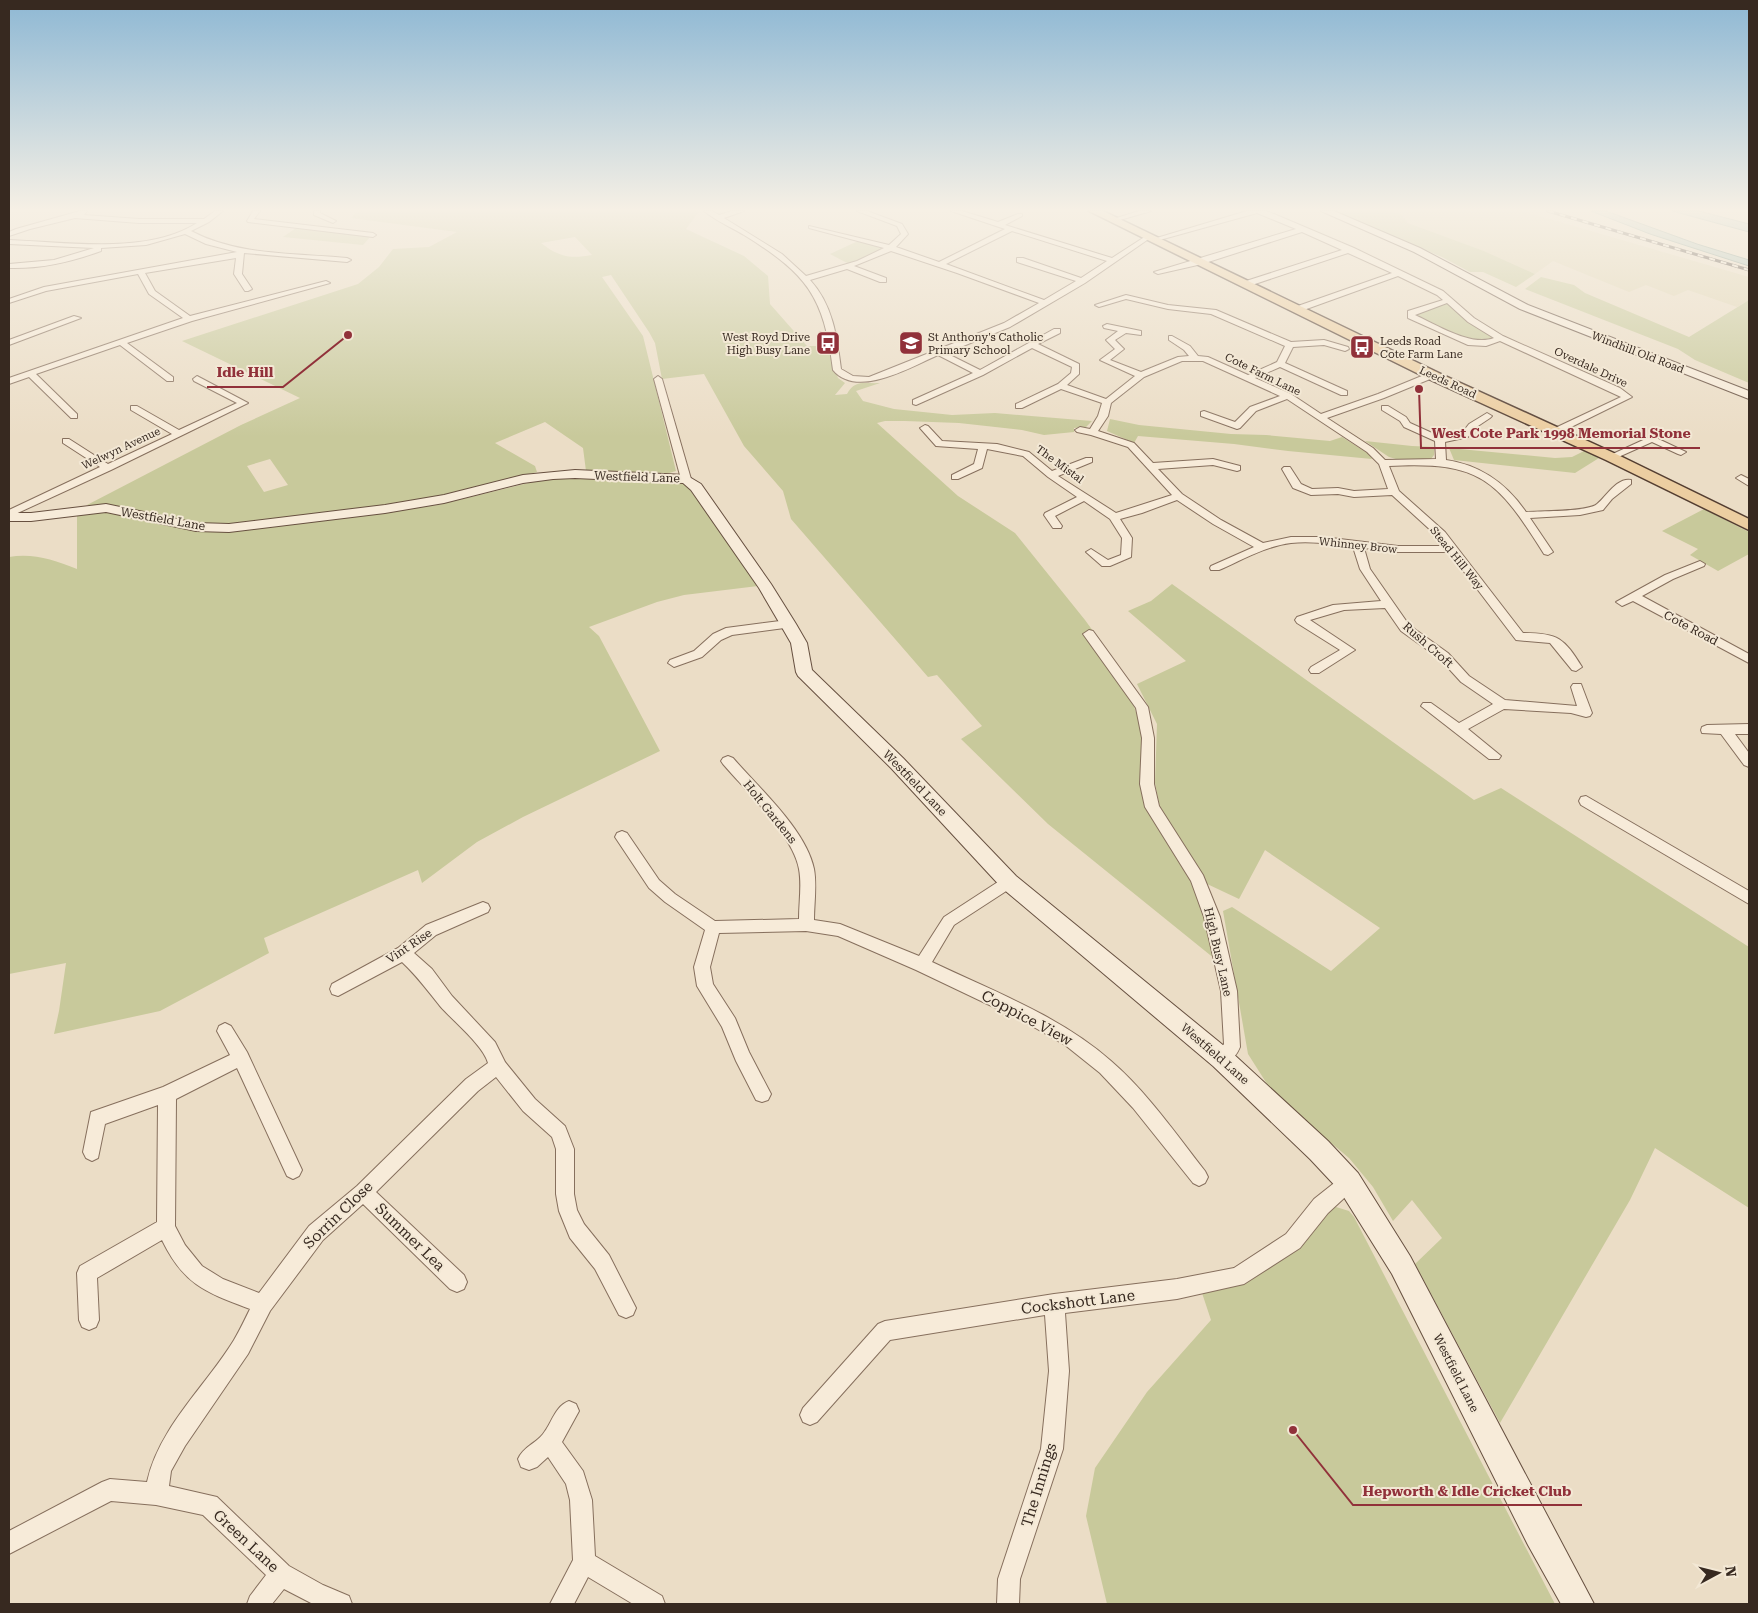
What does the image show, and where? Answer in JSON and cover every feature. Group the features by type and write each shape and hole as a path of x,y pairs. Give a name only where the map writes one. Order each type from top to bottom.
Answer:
{"main road":[{"name":"Leeds Road","path":"1251,286 1432,375 1611,458 1749,525"}],"street":[{"path":"9,301 44,289 58,286"},
{"path":"149,286 152,292 189,319"},
{"path":"9,381 189,319 314,286"},
{"path":"811,286 818,296 829,320 837,370 842,376 853,380 870,380 1007,325 1073,286"},
{"path":"1003,286 1046,303"},
{"path":"1298,309 1362,286"},
{"path":"1427,286 1450,300 1471,320 1500,338"},
{"path":"1485,286 1500,295"},
{"name":"Windhill Old Road","path":"1500,295 1532,311 1749,395"},
{"path":"1099,305 1126,297 1168,307 1213,312 1290,345 1322,341 1345,349"},
{"path":"1450,300 1411,313 1412,316 1471,343 1486,344 1500,338"},
{"path":"9,343 77,318"},
{"path":"1107,326 1138,333"},
{"path":"916,402 980,373 1057,331"},
{"path":"1123,331 1110,340 1120,349 1104,360 1140,375"},
{"name":"Cote Farm Lane","path":"1172,338 1187,348 1194,358"},
{"name":"Overdale Drive","path":"1500,338 1617,390 1628,397 1556,432"},
{"path":"121,342 170,379"},
{"path":"1019,406 1060,386 1075,374 1076,366 1033,345"},
{"path":"1249,378 1280,364 1290,345"},
{"path":"940,352 980,373"},
{"name":"Cote Farm Lane","path":"1093,432 1103,416 1108,402 1140,375 1181,359 1194,358 1206,359 1288,396 1320,417"},
{"path":"1280,364 1344,393"},
{"path":"32,374 74,416"},
{"path":"1320,417 1381,396 1432,375"},
{"name":"Welwyn Avenue","path":"10,518 108,468 244,404 197,379"},
{"path":"658,380 686,479"},
{"path":"1060,386 1108,402"},
{"path":"1204,414 1238,426 1253,409 1288,396"},
{"path":"134,408 179,434"},
{"path":"1386,408 1403,419 1407,424 1440,440 1465,435 1472,426 1487,416"},
{"name":"Stead Hill Way","path":"1320,417 1370,450 1383,463 1394,492 1441,534 1520,637 1546,636 1554,639 1576,667"},
{"name":"The Mistal","path":"925,428 939,444 997,446 1026,454 1051,474 1114,517"},
{"path":"1080,430 1093,432 1131,445 1178,496 1217,522 1262,546"},
{"path":"1611,458 1652,439 1681,452"},
{"path":"1440,440 1441,461"},
{"path":"66,441 108,468"},
{"path":"955,477 979,466 983,446"},
{"path":"1051,474 1089,460"},
{"path":"1383,463 1441,461 1457,464 1479,474 1505,492 1541,536 1548,552"},
{"path":"1152,466 1213,462 1237,468"},
{"path":"1287,469 1297,486 1311,492 1338,491 1354,494 1394,492"},
{"name":"Westfield Lane","path":"10,518 106,508 196,528 228,528 385,509 444,499 553,475 575,474 686,479 696,487 766,588 799,643 804,672 897,763 1009,882 1222,1058 1319,1150 1349,1182 1401,1265 1539,1534 1578,1604"},
{"path":"1523,515 1580,512 1599,508 1608,497 1627,482"},
{"path":"1091,552 1106,564 1126,557 1127,538 1114,517 1138,512 1178,496"},
{"path":"1057,526 1049,515 1085,497"},
{"name":"Whinney Brow","path":"1216,568 1262,546 1300,540 1324,540 1398,550 1453,549"},
{"name":"Rush Croft","path":"1358,544 1365,569 1405,628 1444,656 1465,679 1502,704 1571,709 1586,713 1577,687"},
{"path":"1628,599 1669,577 1700,564"},
{"name":"Cote Road","path":"1628,599 1749,659"},
{"path":"1315,670 1348,650 1301,620 1315,613 1360,604 1390,604"},
{"path":"674,663 698,654 717,637 730,631 788,624"},
{"name":"High Busy Lane","path":"1089,634 1142,708 1148,738 1147,784 1152,807 1198,879 1212,917 1229,991 1232,1047 1222,1058"},
{"path":"1459,729 1502,704"},
{"path":"1427,706 1494,756"},
{"path":"1707,730 1749,728"},
{"path":"1725,730 1749,762"},
{"name":"Holt Gardens","path":"728,761 794,840 804,857 808,882 806,925"},
{"path":"1586,801 1749,898"},
{"path":"622,837 654,884 670,898 713,927 702,967 705,986 729,1023 742,1056 762,1094"},
{"path":"922,965 949,921 1009,882"},
{"name":"Vint Rise","path":"338,989 403,953 431,930 483,908"},
{"name":"Coppice View","path":"713,927 806,925 848,933 922,965 1039,1021 1089,1052 1122,1083 1199,1177"},
{"path":"403,953 426,974 446,1001 489,1047 495,1057 497,1066 529,1105 560,1132 565,1149 565,1194 568,1211 577,1231 602,1262 626,1308"},
{"path":"225,1031 241,1058 293,1170"},
{"path":"92,1152 97,1118 167,1094 241,1058"},
{"name":"Sorrin Close","path":"156,1494 161,1469 177,1438 241,1347 263,1304 300,1252 316,1233 363,1192 472,1086 497,1066"},
{"path":"167,1094 166,1227 178,1252 195,1272 217,1287 263,1304"},
{"name":"Cockshott Lane","path":"810,1415 885,1331 1054,1304 1177,1289 1237,1277 1293,1241 1321,1206 1349,1182"},
{"name":"Summer Lea","path":"363,1192 457,1282"},
{"path":"89,1320 87,1273 166,1227"},
{"name":"The Innings","path":"1008,1604 1009,1580 1052,1449 1059,1371 1054,1304"},
{"path":"528,1459 550,1442 569,1410"},
{"path":"550,1442 575,1478 581,1500 584,1562 561,1604"},
{"name":"Green Lane","path":"9,1543 110,1490 156,1494 209,1505 281,1574 316,1594 341,1604"},
{"path":"584,1562 654,1604"},
{"path":"258,1604 281,1574"}],"shaded area":[{"path":"1615,286 1643,286 1629,292"},
{"path":"1649,286 1749,286 1749,300 1737,307 1688,290 1674,296"}],"green space":[{"path":"351,286 608,286 643,336 676,471 669,473 586,471 583,448 545,422 495,443 535,466 537,472 463,491 459,494 396,505 210,526 111,505 87,505 241,425 300,398 182,341","holes":["270,459 288,485 264,492 247,466"]},
{"path":"619,286 769,286 770,304 807,346 828,346 838,378 845,383 835,395 847,394 857,384 880,383 856,391 863,401 894,409 952,415 995,413 1092,421 1086,427 1074,428 1074,432 1044,435 1022,430 959,423 885,421 877,423 958,496 1015,533 1085,620 1127,678 1120,683 1134,706 1143,735 1147,809 1187,870 1203,904 1215,959 1048,824 961,739 982,726 937,675 928,677 791,519 783,491 744,446 704,374 662,379 655,343"},
{"path":"1529,286 1576,286 1585,293 1689,337 1749,300 1749,383 1695,360 1678,349 1525,289"},
{"path":"1450,300 1500,338 1478,345 1411,316"},
{"path":"1110,419 1139,425 1231,434 1330,441 1342,437 1369,454 1372,459 1138,436 1134,443 1107,431"},
{"path":"1365,441 1434,447 1434,455 1431,459 1396,459 1389,457"},
{"path":"1449,448 1555,458 1572,457 1584,451 1599,458 1575,473 1454,460"},
{"path":"574,477 674,481 686,484 758,586 684,595 657,602 589,627 599,636 660,751 523,817 477,842 422,883 418,870 264,938 269,953 160,1011 54,1034 66,963 9,974 9,557 27,556 52,560 77,569 77,515 109,511 226,532 438,505 546,479"},
{"path":"1704,509 1749,532 1749,554 1718,571 1690,555 1698,549 1662,531"},
{"path":"1172,584 1474,800 1501,788 1749,947 1749,1208 1655,1148 1630,1200 1500,1423 1415,1264 1442,1238 1412,1200 1393,1221 1373,1187 1349,1158 1274,1095 1248,1054 1223,911 1232,907 1331,971 1380,928 1265,850 1239,899 1205,883 1161,813 1155,783 1157,724 1137,684 1186,661 1128,611 1151,601"},
{"path":"1336,1207 1349,1211 1354,1217 1555,1604 1107,1604 1086,1516 1095,1468 1147,1392 1211,1320 1202,1293 1326,1208"}],"place":[{"name":"Idle Hill","path":"348,335"},
{"name":"West Royd Drive High Busy Lane","path":"828,343"},
{"name":"St Anthony's Catholic Primary School","path":"911,343"},
{"name":"Leeds Road Cote Farm Lane","path":"1362,347"},
{"name":"West Cote Park 1998 Memorial Stone","path":"1419,389"},
{"name":"Hepworth & Idle Cricket Club","path":"1293,1430"}]}
